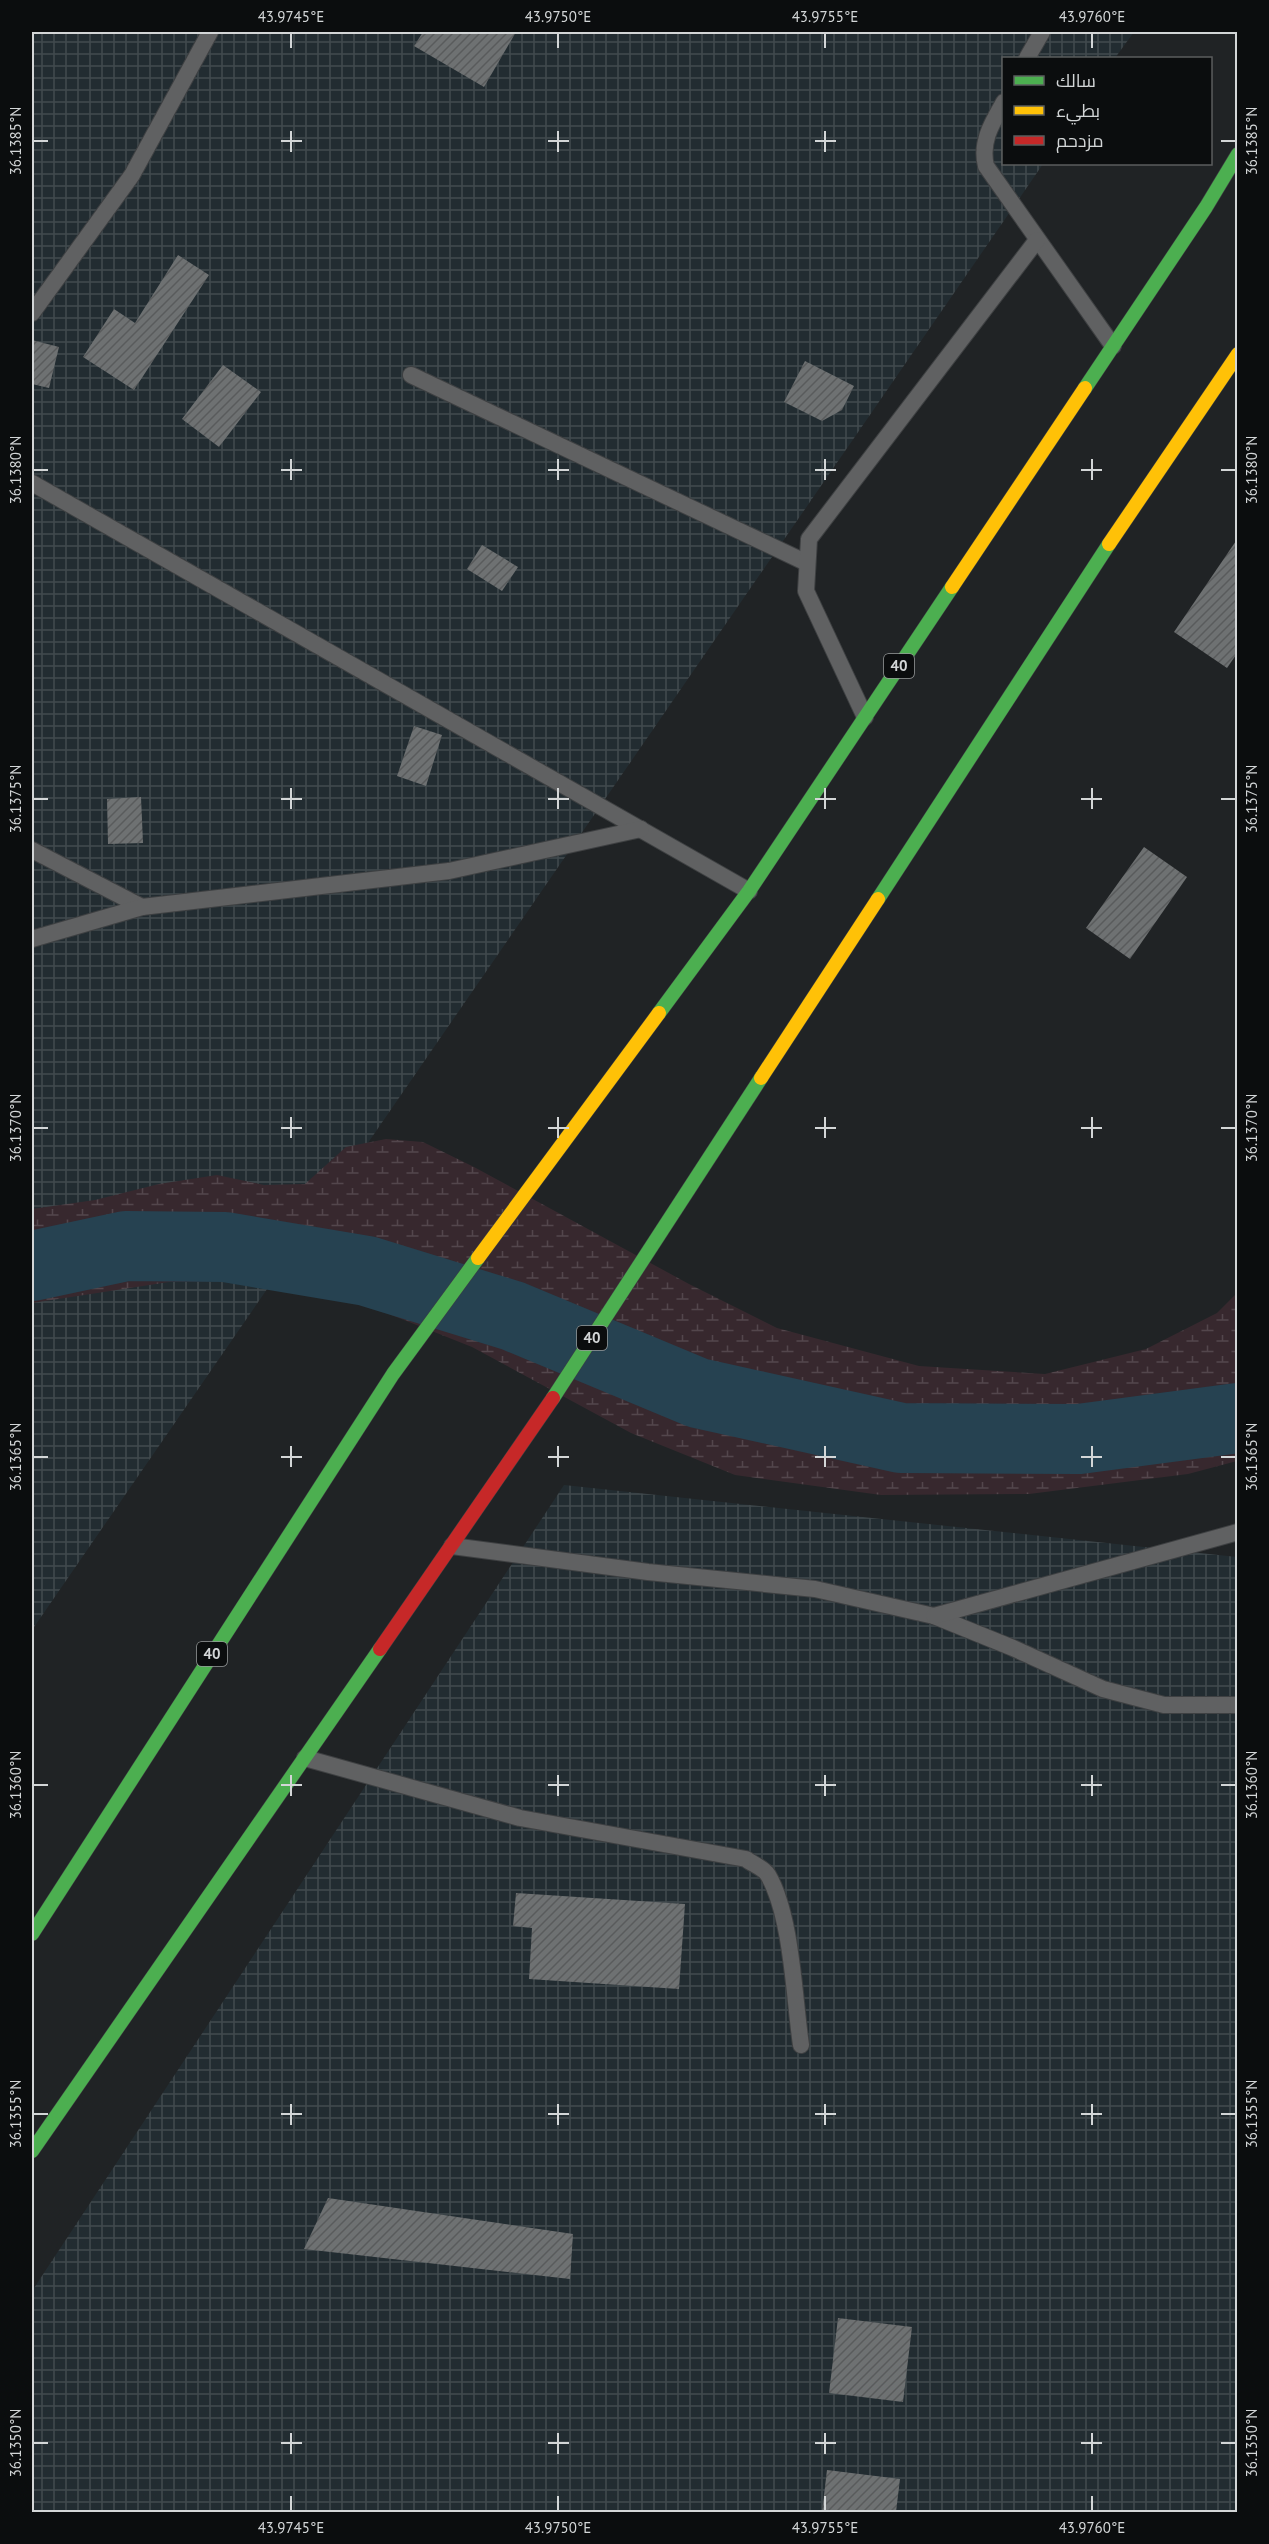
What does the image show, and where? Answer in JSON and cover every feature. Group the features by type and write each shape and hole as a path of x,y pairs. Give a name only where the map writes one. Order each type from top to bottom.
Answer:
{"highway":[{"name":"40","path":"32,1934 393,1374 749,891 1206,207 1238,154"},
{"name":"40","path":"32,2151 523,1444 1137,501 1238,354"}],"lane":[{"path":"32,313 132,175 210,32"},
{"path":"1029,57 1042,32"},
{"path":"1002,106 988,131 983,154 986,166 1113,346"},
{"path":"865,717 806,591 809,539 1037,240"},
{"path":"411,375 807,563"},
{"path":"32,483 749,891"},
{"path":"32,939 142,907 449,870 641,829"},
{"path":"32,850 142,907"},
{"path":"934,1616 1238,1532"},
{"path":"452,1546 648,1572 815,1589 934,1616 1013,1648 1103,1689 1164,1705 1238,1705"},
{"path":"305,1758 520,1818 746,1859 767,1873 777,1896 784,1922 801,2045"}],"shaded area":[{"path":"32,32 1134,32 1116,57 1002,57 1002,165 1042,165 32,1630"},
{"path":"564,1485 1237,1557 1237,2512 32,2512 32,2291"}],"green space":[{"path":"386,1139 423,1142 474,1167 689,1284 777,1328 919,1366 1045,1374 1146,1349 1217,1313 1237,1293 1237,1461 1188,1474 1029,1494 881,1495 735,1475 631,1433 472,1347 336,1293 265,1281 169,1282 32,1303 32,1209 95,1200 159,1184 217,1175 264,1185 305,1184 346,1147"}],"building":[{"path":"423,32 516,32 484,87 414,46"},
{"path":"178,255 209,275 134,390 83,357 114,309 135,323"},
{"path":"32,340 59,347 49,388 32,384"},
{"path":"805,361 854,386 842,410 822,421 784,402"},
{"path":"223,365 261,392 219,447 182,419"},
{"path":"1238,538 1238,652 1227,668 1174,632"},
{"path":"482,545 518,567 502,591 467,569"},
{"path":"414,726 442,735 426,786 397,776"},
{"path":"141,797 143,843 108,844 107,799"},
{"path":"1144,847 1187,877 1130,959 1086,928"},
{"path":"516,1893 685,1904 679,1989 529,1979 532,1928 513,1926"},
{"path":"328,2198 573,2234 570,2279 304,2249"},
{"path":"838,2318 912,2327 903,2402 829,2393"},
{"path":"827,2470 900,2479 896,2512 822,2512"}],"waterway":[{"path":"32,1266 126,1246 225,1247 367,1271 513,1316 698,1393 901,1438 1079,1439 1238,1418"}],"traffic: fast":[{"path":"1085,388 1206,207 1238,154"},
{"path":"878,899 1109,544"},
{"path":"659,1013 749,891 952,587"},
{"path":"553,1398 761,1078"},
{"path":"32,1934 393,1374 478,1258"},
{"path":"32,2151 380,1649"}],"traffic: slow":[{"path":"1109,544 1238,354"},
{"path":"952,587 1085,388"},
{"path":"761,1078 878,899"},
{"path":"478,1258 659,1013"}],"traffic: jam":[{"path":"380,1649 553,1398"}]}
